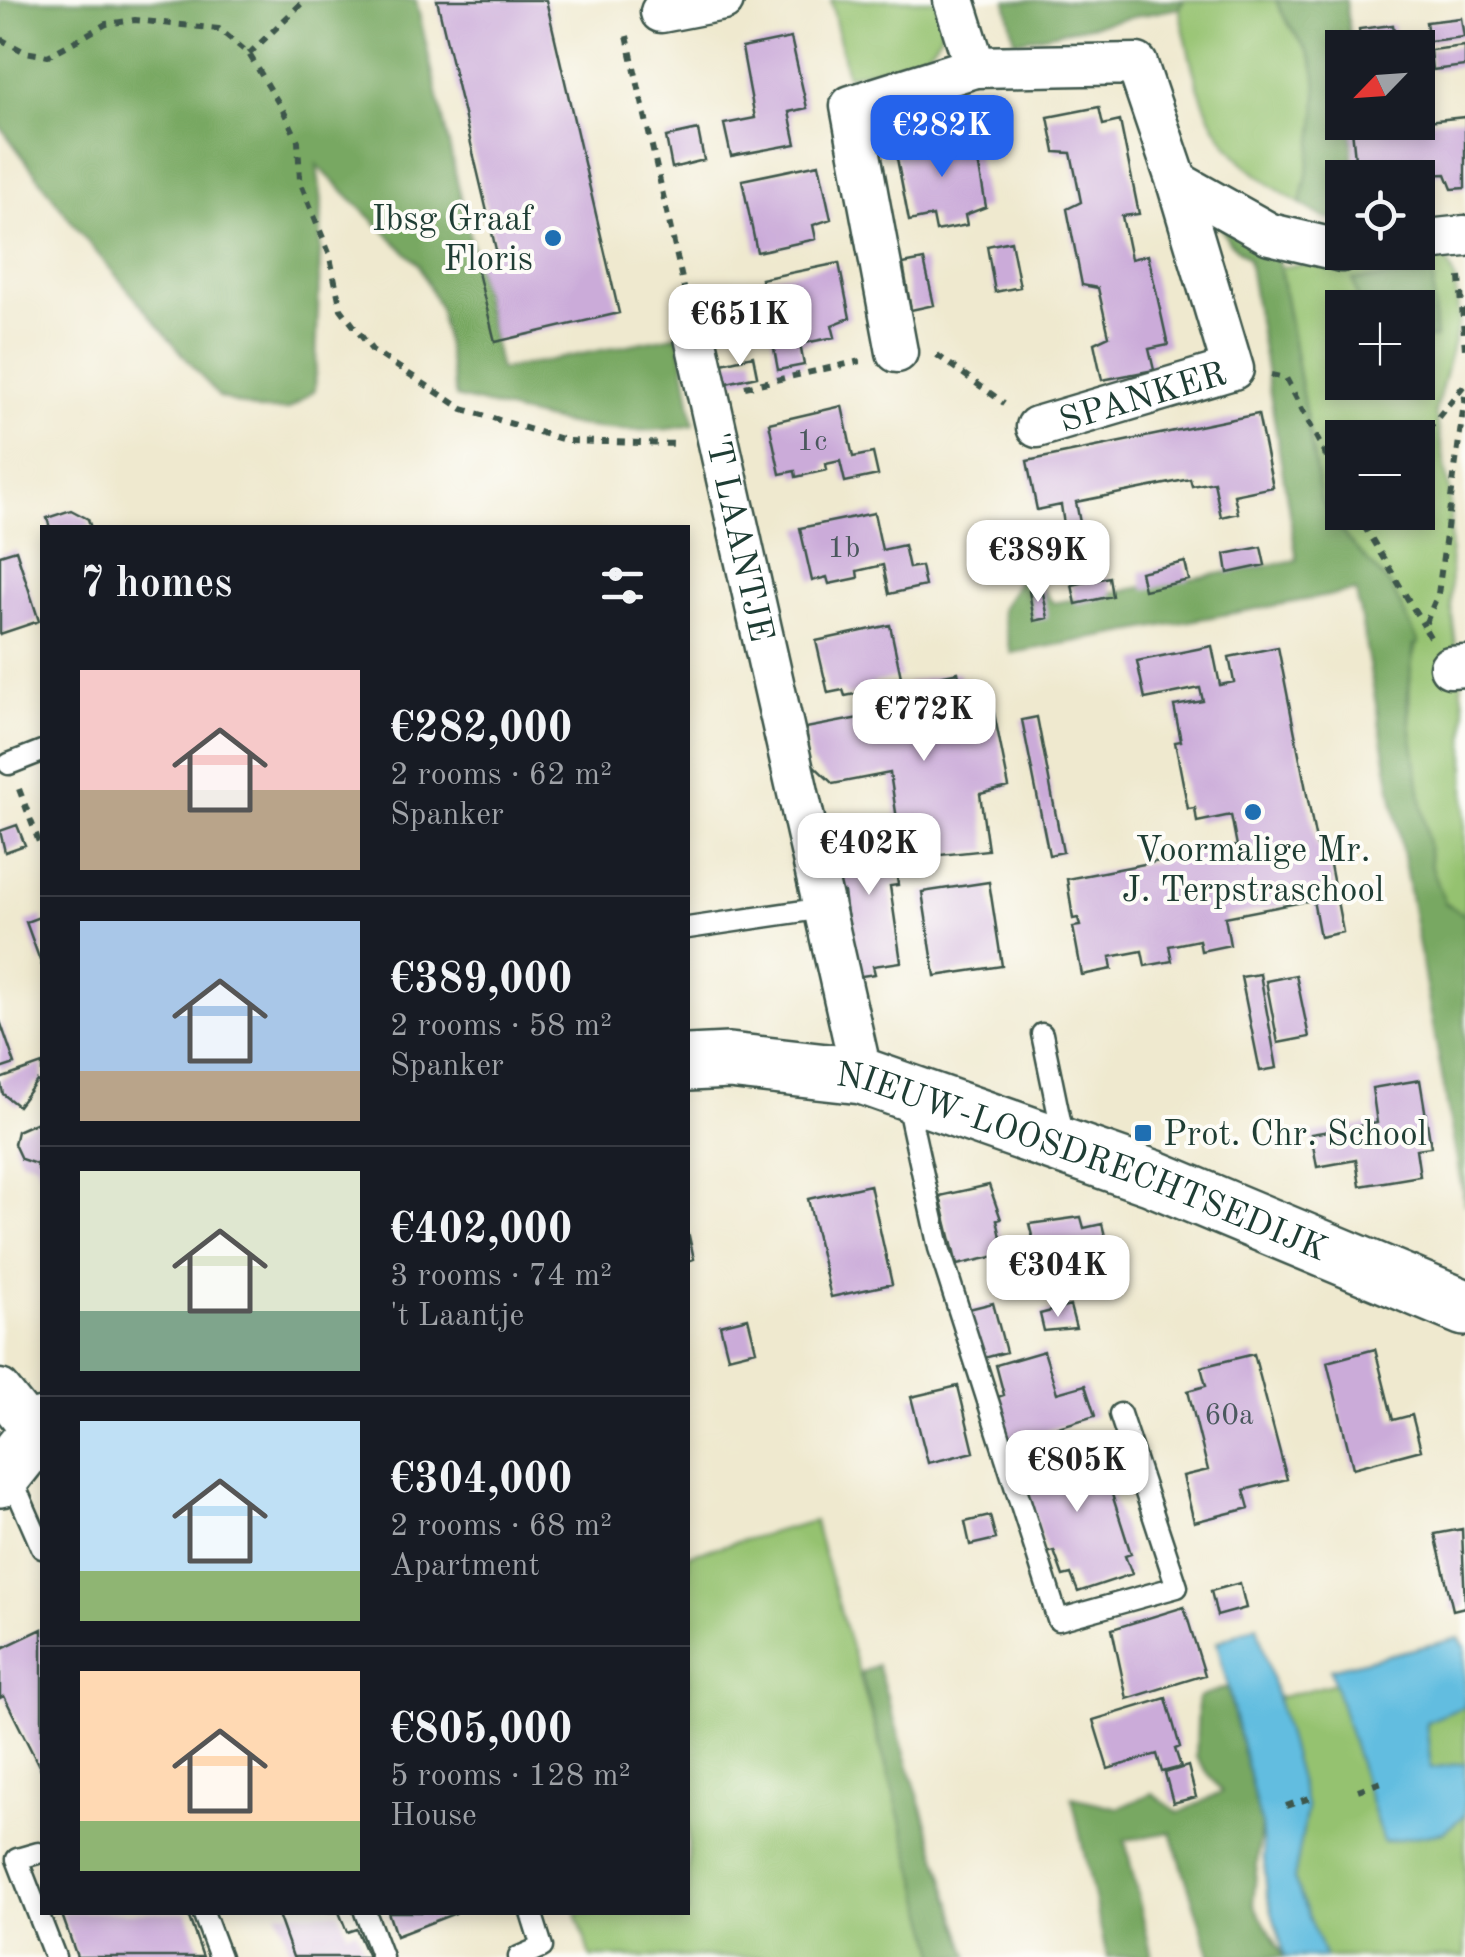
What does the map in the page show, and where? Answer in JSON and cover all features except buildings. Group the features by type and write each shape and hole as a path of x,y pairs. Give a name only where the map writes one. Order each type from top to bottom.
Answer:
{"street":[{"path":"642,16 723,0"},
{"path":"954,0 974,67"},
{"name":"SPANKER","path":"897,352 851,106 974,67 1137,64 1233,369 1037,427"},
{"path":"1177,182 1270,234 1325,246"},
{"path":"1435,239 1462,236"},
{"name":"'T LAANTJE","path":"695,337 824,908 883,1083"},
{"name":"NIEUW-LOOSDRECHTSEDIJK","path":"690,1062 729,1061 883,1083 1152,1178 1465,1308"},
{"path":"0,1390 39,1430 1,1478"}],"lane":[{"path":"9,764 40,752"},
{"path":"690,928 824,908"},
{"path":"1042,1034 1065,1147"},
{"path":"883,1083 1058,1620 1177,1587 1120,1414"},
{"path":"1,1478 17,1491 40,1543"},
{"path":"38,1853 17,1859 55,1957"},
{"path":"204,1915 220,1957"},
{"path":"366,1915 382,1957"},
{"path":"519,1957 542,1947 531,1915"}],"path":[{"path":"249,54 305,0"},
{"path":"642,16 695,337"},
{"path":"0,39 24,52 48,56 106,24 135,20 219,29 249,54 298,141 300,181 329,253 341,309 372,350 463,409 568,441 719,445"},
{"path":"1462,236 1465,350"},
{"path":"1233,369 1286,378 1325,454"},
{"path":"1435,421 1465,384"},
{"path":"1438,594 1465,396"},
{"path":"1367,530 1424,627"},
{"path":"9,764 40,845"},
{"path":"1358,1790 1382,1782"},
{"path":"1286,1806 1310,1798"}],"green space":[{"path":"0,0 416,0 500,370 679,335 694,425 633,431 603,429 456,397 439,307 418,264 317,165 322,202 315,390 288,410 258,410 219,397 80,233 0,126"},
{"path":"831,0 936,0 941,32 936,43 915,58 847,76"},
{"path":"1184,0 1276,0 1309,54 1317,86 1317,106 1301,204 1246,165 1213,123 1186,42 1179,8"},
{"path":"1184,0 1179,8 1015,41 1006,1"},
{"path":"1276,0 1346,0 1349,30 1325,30 1325,140 1352,140 1352,160 1325,160 1325,218 1301,204 1315,128 1317,86 1309,54"},
{"path":"1214,216 1275,242 1325,506 1325,530 1341,530 1390,585 1419,643 1414,645 1407,703 1431,865 1445,903 1465,915 1465,1206 1356,591 1011,653 1001,610 1026,567 1053,603 1297,560 1248,259 1229,242"},
{"path":"1442,249 1455,280 1459,322 1435,412 1450,494 1451,607 1465,713 1465,915 1445,903 1436,885 1420,815 1410,690 1412,660 1419,643 1390,585 1341,530 1435,530 1435,420 1325,420 1325,506 1280,267 1325,262 1325,270 1435,270 1435,250"},
{"path":"1433,275 1433,290 1356,290 1353,280"},
{"path":"814,1521 942,1957 591,1957 577,1915 690,1915 690,1554"},
{"path":"1465,1650 1465,1957 1301,1957 1237,1708"},
{"path":"877,1665 969,1957 938,1957 861,1673"},
{"path":"1227,1687 1261,1825 1253,1903 1284,1957 1211,1957 1171,1832 1125,1840 1152,1957 1107,1957 1072,1797 1119,1808 1152,1793 1179,1813 1222,1792 1196,1757 1198,1698"}],"water":[{"path":"1257,1625 1307,1809 1294,1879 1325,1957 1285,1957 1267,1894 1261,1825 1217,1642"},
{"path":"1459,1638 1465,1647 1465,1706 1426,1722 1431,1768 1465,1763 1465,1815 1443,1832 1383,1842 1330,1669"}],"place":[{"name":"Ibsg Graaf Floris","path":"553,238"},
{"name":"Voormalige Mr. J. Terpstraschool","path":"1253,812"},
{"name":"Prot. Chr. School","path":"1143,1133"}]}
